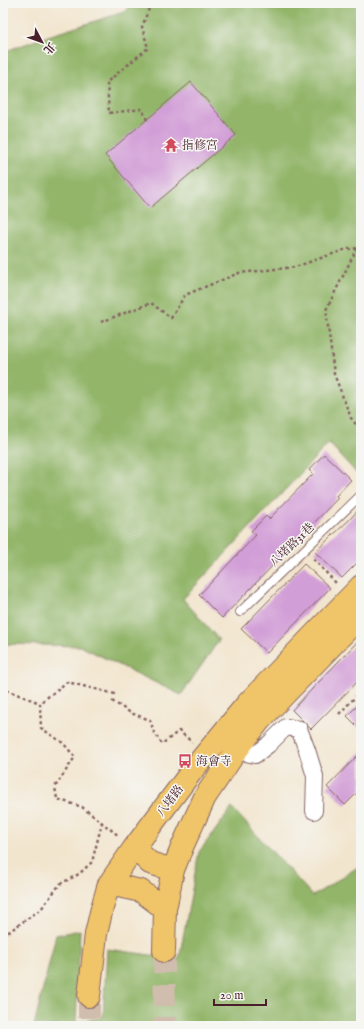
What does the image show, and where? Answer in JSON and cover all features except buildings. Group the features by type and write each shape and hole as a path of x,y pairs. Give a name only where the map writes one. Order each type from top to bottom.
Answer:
{"main road":[{"path":"164,951 165,909 173,870 205,797 236,751 358,599"},
{"name":"八堵路","path":"89,996 96,934 109,884 134,848 207,753 247,704 358,599"},
{"path":"134,848 150,863 173,870"},
{"path":"109,884 141,891 165,909"}],"street":[{"path":"236,751 255,755 268,745 286,727 298,729 307,750 315,776 314,811"}],"lane":[{"name":"八堵路31巷","path":"240,612 361,495"}],"path":[{"path":"147,120 142,109 109,113 107,82 148,48 142,27 151,3"},
{"path":"357,248 326,310 334,374 351,418 361,431"},
{"path":"101,322 151,303 171,318 185,295 239,273 295,267 347,249 361,248"},
{"path":"304,550 358,599"},
{"path":"40,703 67,682 116,694"},
{"path":"6,690 40,703"},
{"path":"339,714 361,691"},
{"path":"112,701 131,713 150,720 154,732 162,744 179,731 207,753"},
{"path":"40,703 41,728 63,743 75,757 55,787 57,799 82,807 134,848"},
{"path":"3,936 41,909 60,884 79,874 92,862 102,823"}],"green space":[{"path":"132,3 361,3 361,478 329,443 183,599 219,640 181,695 80,646 3,644 3,52 124,12"},
{"path":"232,808 313,896 361,865 361,1026 34,1026 56,935 80,930 76,1022 103,1017 107,949 179,959 199,852"}],"tunnel":[{"path":"164,951 165,1026"},
{"path":"89,996 89,1026"}],"place":[{"name":"指修宮","path":"171,145"},
{"name":"海會寺","path":"185,761"}]}
